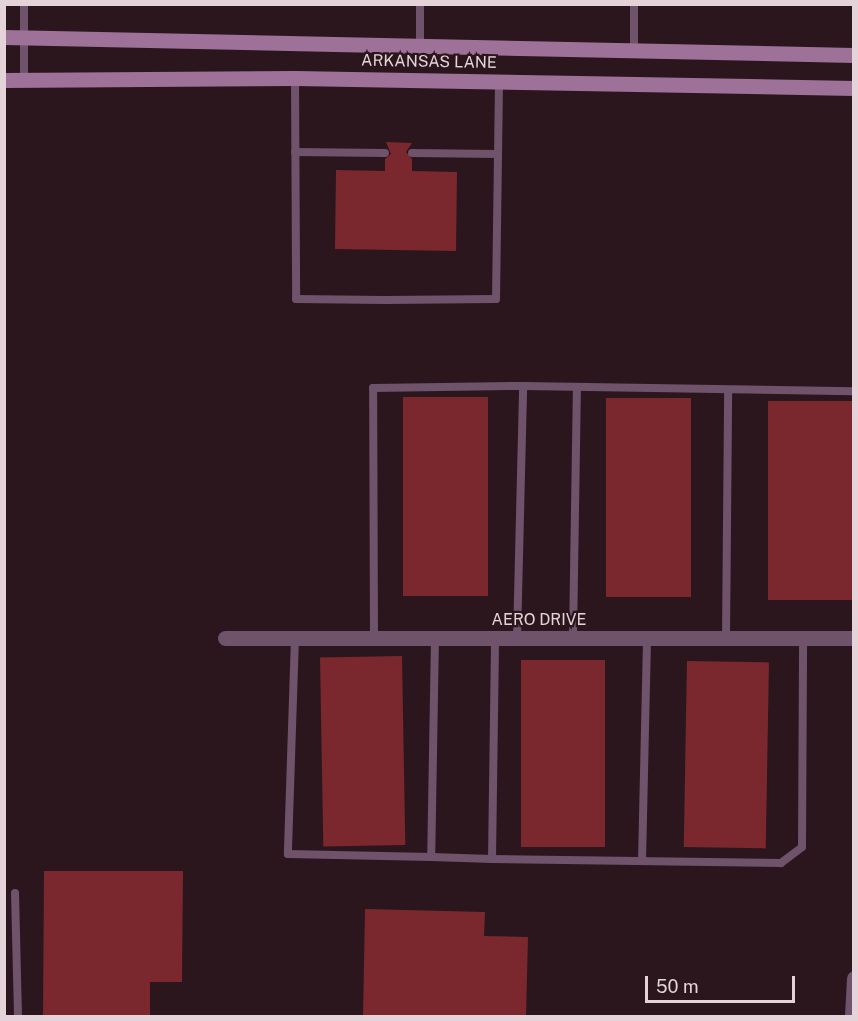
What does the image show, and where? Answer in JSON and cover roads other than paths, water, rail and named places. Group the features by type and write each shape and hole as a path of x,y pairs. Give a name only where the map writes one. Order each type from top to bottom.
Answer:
{"main road":[{"name":"ARKANSAS LANE","path":"4,37 634,48 854,55"},
{"name":"ARKANSAS LANE","path":"4,80 295,78 854,88"}],"street":[{"name":"AERO DRIVE","path":"225,638 854,638"},
{"path":"852,1017 854,978"}],"lane":[{"path":"24,4 24,80"},
{"path":"420,4 420,44"},
{"path":"634,4 634,48"},
{"path":"295,78 296,299 385,300 496,299 499,80"},
{"path":"296,152 385,153"},
{"path":"412,153 498,154"},
{"path":"517,638 523,386"},
{"path":"374,638 373,388 523,386 854,392"},
{"path":"573,638 577,387"},
{"path":"726,638 728,390"},
{"path":"295,638 288,854 781,863 802,848 803,638"},
{"path":"431,857 435,638"},
{"path":"492,859 495,638"},
{"path":"642,861 647,638"},
{"path":"15,893 18,1017"}]}
